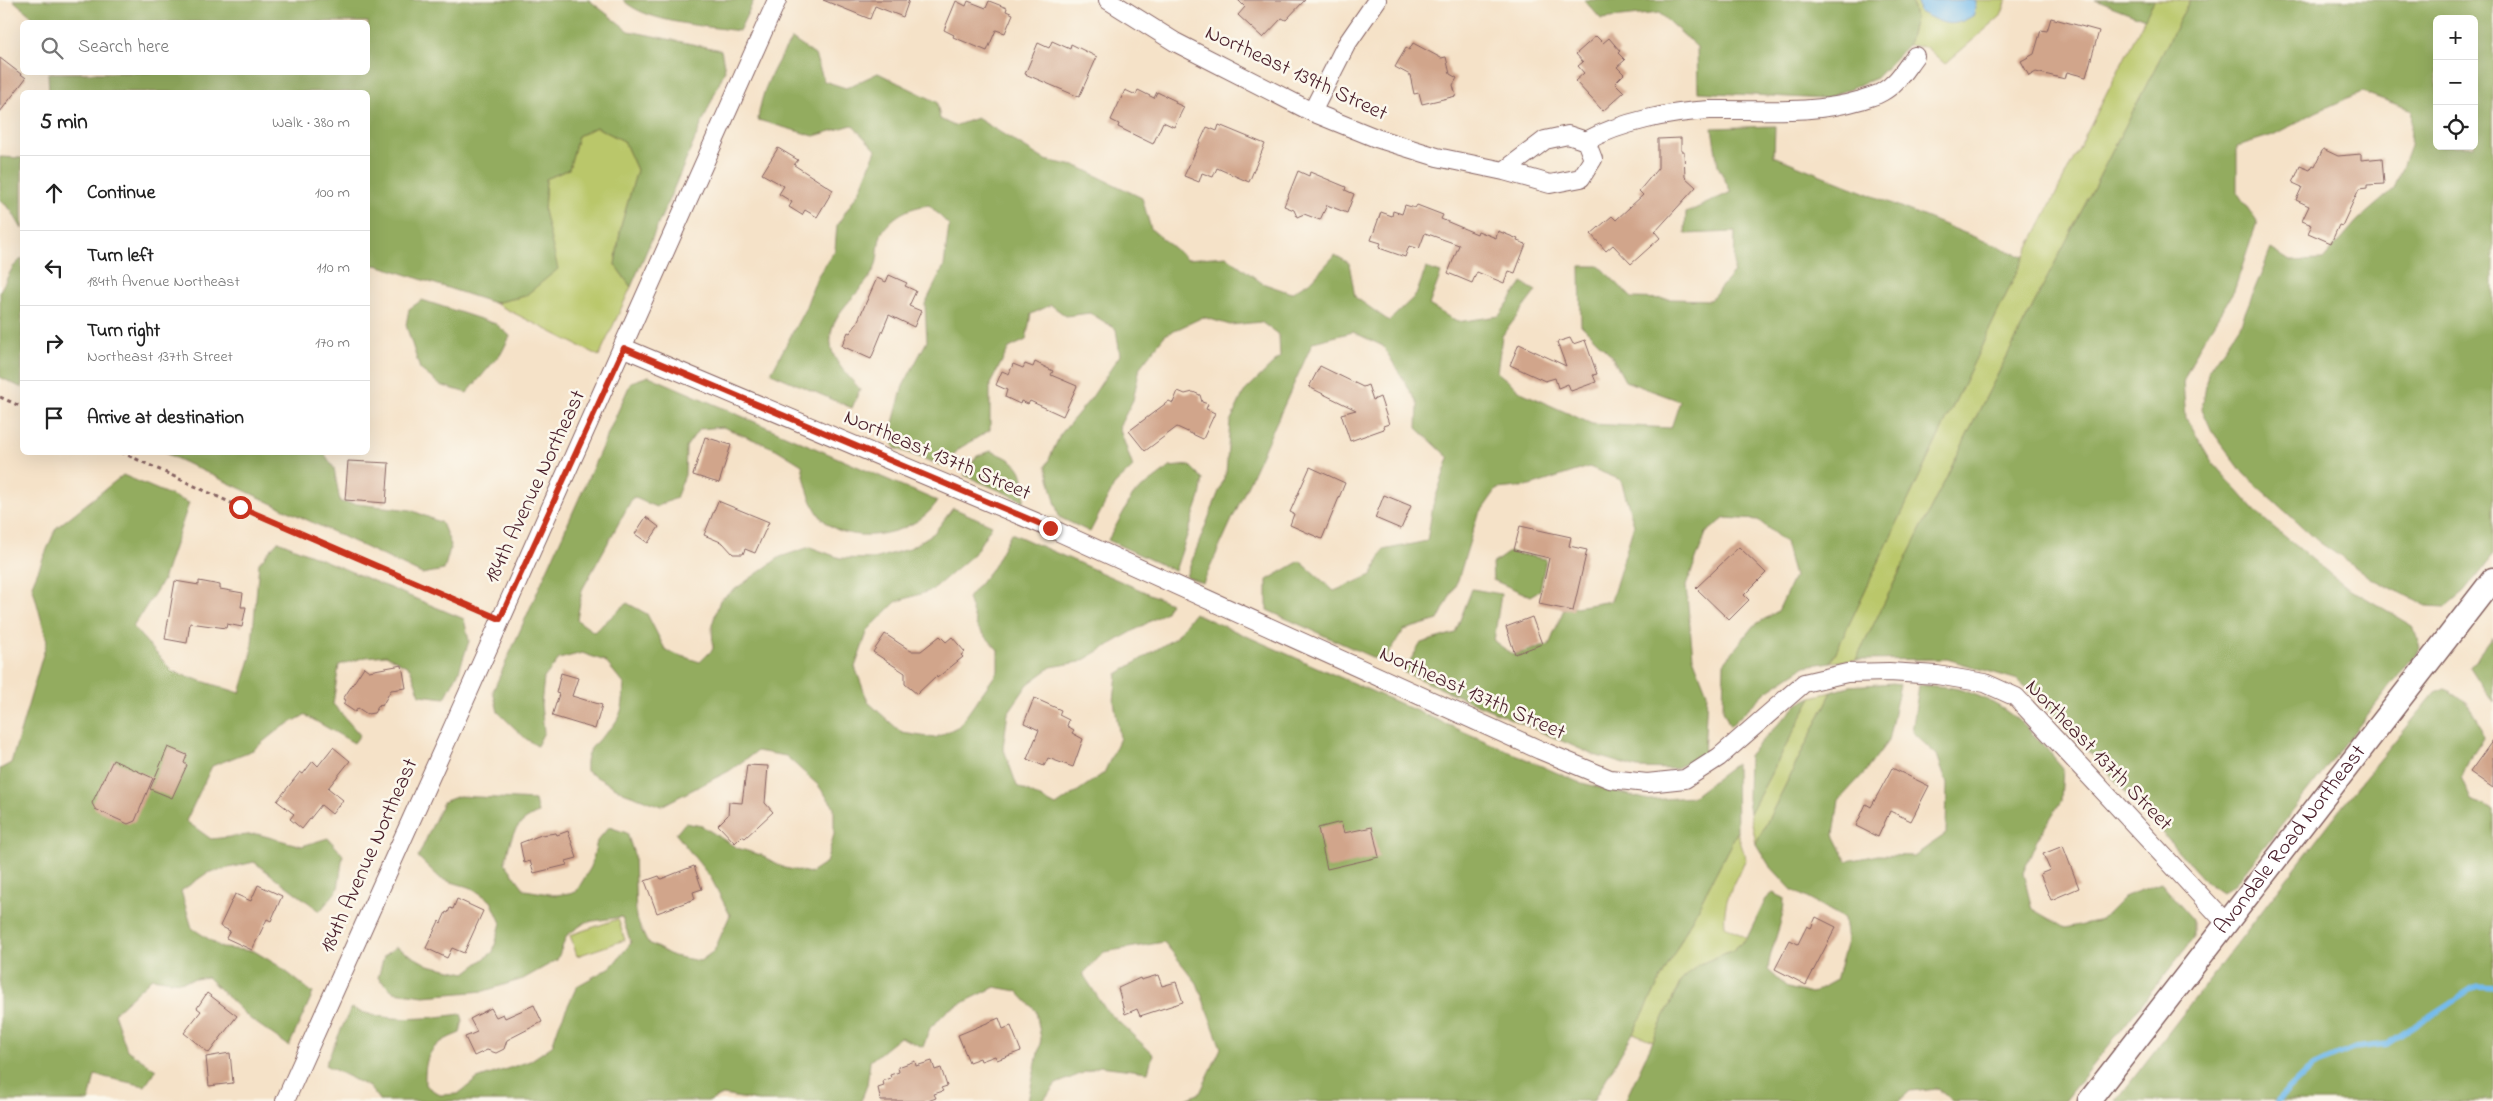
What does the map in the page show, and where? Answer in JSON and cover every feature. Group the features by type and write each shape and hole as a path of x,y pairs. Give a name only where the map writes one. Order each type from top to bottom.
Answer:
{"main road":[{"name":"Avondale Road Northeast","path":"2089,1101 2493,579"}],"street":[{"name":"184th Avenue Northeast","path":"286,1101 778,0"},
{"name":"Northeast 139th Street","path":"1108,0 1175,42 1312,112 1376,138 1437,157 1504,171 1550,184 1581,178 1593,159 1586,141"},
{"path":"1312,112 1346,45 1377,0"},
{"path":"1504,171 1545,140 1568,135 1586,141 1606,130 1635,121 1708,110 1809,111 1846,104 1882,93 1898,80 1915,56"},
{"name":"Northeast 137th Street","path":"624,348 1050,528 1540,750 1610,779 1647,783 1686,779 1719,757 1804,683 1847,673 1889,672 1937,675 1985,684 2016,697 2226,923"}],"path":[{"path":"0,397 20,407"},
{"path":"127,455 240,507 500,619"}],"green space":[{"path":"13,0 589,0 629,31 721,50 725,70 631,287 615,265 621,226 637,170 624,141 596,127 578,136 569,169 546,179 544,211 558,269 525,296 494,303 370,264 370,90 49,90 48,75 370,75 370,20 36,20"},
{"path":"623,0 754,0 739,31 661,19 633,8"},
{"path":"1584,0 1912,0 1915,19 1908,45 1876,78 1824,99 1698,92 1697,47 1659,13 1601,19"},
{"path":"1912,0 2007,0 2001,16 1945,64 1926,47 1908,45 1915,19"},
{"path":"2095,0 2154,0 2145,19"},
{"path":"2154,0 2190,0 1983,403 1856,660 1831,662 2024,257"},
{"path":"2190,0 2493,0 2493,555 2464,592 2446,607 2427,606 2371,578 2319,542 2244,474 2212,431 2202,409 2208,372 2240,325 2271,249 2290,261 2323,260 2357,221 2394,189 2410,146 2412,110 2362,92 2316,112 2273,135 2237,146 2237,192 2257,222 2234,291 2198,349 2183,382 2186,418 2212,462 2259,515 2342,584 2413,626 2420,648 2234,885 2222,893 2206,882 2060,719 2018,680 1947,659 1856,660 1983,403"},
{"path":"792,39 815,55 824,81 846,88 878,73 937,102 940,119 954,126 977,118 1045,160 1079,167 1142,198 1151,229 1187,259 1226,256 1262,283 1291,293 1312,280 1335,255 1349,263 1355,297 1389,321 1416,295 1426,268 1441,273 1429,305 1457,322 1499,316 1522,283 1536,291 1502,336 1497,372 1523,393 1592,424 1671,428 1680,401 1625,381 1611,355 1581,325 1580,266 1599,266 1632,298 1710,300 1734,272 1735,232 1685,234 1686,213 1731,192 1718,166 1712,128 1775,126 1774,156 2024,257 1831,662 1805,666 1767,691 1730,726 1723,710 1724,663 1753,626 1778,611 1794,577 1785,542 1758,520 1725,518 1706,533 1686,586 1693,657 1707,693 1704,753 1675,769 1637,768 1594,755 1403,672 1421,643 1455,633 1472,589 1501,594 1494,641 1513,655 1549,645 1564,609 1611,601 1634,525 1621,480 1589,467 1530,486 1497,489 1477,517 1458,580 1438,620 1404,630 1383,662 1267,610 1267,580 1300,561 1334,591 1372,575 1383,550 1427,541 1433,505 1449,458 1417,428 1418,404 1383,346 1353,332 1313,342 1203,583 1186,576 1226,473 1230,422 1244,392 1280,357 1279,335 1261,322 1230,325 1203,317 1165,335 1140,367 1133,400 1119,427 1133,467 1115,484 1090,532 1059,517 1046,466 1060,435 1092,397 1120,355 1116,329 1090,313 1066,316 1051,305 1031,314 1026,340 1009,348 990,384 990,430 960,448 943,466 895,448 890,434 903,386 927,341 925,304 944,266 949,225 929,205 904,212 884,229 880,238 874,270 834,323 831,333 831,344 834,357 860,389 852,408 771,373 805,309 817,277 835,250 837,225 860,190 876,150 852,125 814,136 758,120 762,98 770,77"},
{"path":"596,127 624,141 637,170 621,226 615,265 631,287 599,356 494,303 525,296 557,269 544,211 546,179 569,169 578,136"},
{"path":"0,157 20,158 20,226 11,210 0,200"},
{"path":"20,260 20,387 0,377 0,291 13,267"},
{"path":"422,300 496,324 510,336 502,352 467,393 440,385 420,369 406,325 409,309"},
{"path":"649,376 937,501 928,513 899,530 881,534 863,535 846,533 831,527 816,510 808,491 802,465 776,449 723,427 699,429 686,447 685,475 676,498 656,507 633,497 582,590 577,620 594,632 627,603 647,614 666,651 700,662 713,649 712,625 720,600 780,557 810,547 840,558 874,559 908,549 934,533 953,508 992,525 974,554 932,590 896,602 868,630 855,667 868,702 902,733 935,738 959,726 998,671 998,650 977,627 968,598 993,567 1011,533 1170,603 1166,612 1080,662 1051,667 1028,684 1008,713 1003,747 1017,786 1056,806 1104,773 1120,738 1114,701 1117,674 1175,638 1194,613 1578,782 1649,800 1692,797 1736,764 1737,832 1633,1033 1593,1101 1182,1101 1200,1093 1221,1048 1197,983 1164,942 1104,952 1083,974 1106,1010 1153,1054 1148,1072 1100,1066 1056,1084 1043,1101 1028,1101 1041,1039 1036,1011 1017,991 995,987 948,1010 930,1028 923,1047 900,1037 870,1061 867,1085 861,1101 758,1101 723,1095 710,1101 380,1101 369,1087 325,1065 351,1008 378,1016 405,1019 461,1014 463,1020 460,1033 442,1041 436,1046 428,1058 425,1074 425,1085 440,1095 458,1094 477,1079 530,1061 552,1046 559,1025 577,986 611,967 631,943 622,917 586,922 567,935 557,960 523,979 484,991 424,996 394,992 378,978 384,956 396,947 428,965 465,973 493,952 501,923 491,901 472,888 441,879 418,857 443,802 459,796 535,800 538,813 523,822 514,833 505,863 525,890 556,895 576,892 591,867 597,841 609,827 627,833 634,854 636,918 647,942 673,956 700,961 714,951 730,915 711,878 676,834 685,823 702,826 737,848 761,855 784,868 811,873 826,863 834,834 834,807 818,785 786,756 757,751 729,771 661,806 623,792 586,771 586,760 589,752 593,745 617,720 623,705 624,684 605,661 582,653 559,659 544,678 541,705 544,732 537,746 525,738 498,712 493,691 631,382"},
{"path":"991,451 1009,459 1019,469 1022,474 1024,501 964,475 977,456"},
{"path":"169,455 325,455 334,468 340,502 411,510 442,523 451,545 444,570 422,574"},
{"path":"1189,465 1203,479 1200,497 1175,571 1108,540 1133,495 1170,467"},
{"path":"123,475 189,503 163,580 133,627 173,672 240,693 251,656 259,563 278,541 464,619 469,641 459,671 445,698 420,695 410,668 386,655 366,657 339,665 333,704 360,735 354,743 305,715 279,729 253,750 212,766 186,821 211,839 257,834 302,846 328,838 343,855 338,889 320,911 254,862 207,873 181,891 192,928 222,948 254,951 279,966 313,993 289,1046 249,1018 207,977 179,982 152,978 114,1013 127,1050 156,1070 145,1086 95,1075 89,1101 0,1101 0,769 11,763 47,641 32,585 56,528"},
{"path":"1509,552 1546,559 1540,590 1530,596 1493,580 1492,564"},
{"path":"2493,637 2493,703 2470,667"},
{"path":"1900,684 1888,741 1865,772 1839,800 1834,835 1847,861 1878,855 1914,856 1946,834 1947,783 1937,755 1912,732 1919,685 1958,689 1991,702 2017,719 2063,768 2061,801 2037,840 2023,873 2032,909 2065,928 2101,920 2125,896 2161,883 2193,920 2193,939 2065,1101 1952,1101 1937,1088 1910,1091 1899,1101 1625,1101 1681,981 1698,965 1733,950 1747,938 1766,899 1773,893 1784,898 1784,907 1771,952 1768,970 1788,988 1811,994 1836,980 1847,941 1844,918 1792,890 1769,865 1756,844 1832,692 1849,686"},
{"path":"2445,689 2453,692 2466,702 2478,722 2483,738 2470,758 2462,777 2472,800 2493,810 2493,1101 2116,1101 2355,790 2435,693"},
{"path":"1832,692 1756,844 1750,813 1812,697"},
{"path":"1812,697 1750,813 1748,799 1749,754 1798,704"},
{"path":"1737,832 1746,859 1727,899 1725,926 1747,938 1733,950 1698,965 1681,981 1653,1041 1633,1033"},
{"path":"618,919 625,940 577,956 570,935"}],"water":[{"path":"1917,0 1976,0 1974,15 1966,20 1952,24 1941,22 1919,12"}],"building":[{"path":"823,0 909,0 903,17 875,6 870,19"},
{"path":"1238,0 1305,0 1286,20 1282,18 1263,38 1238,15 1245,7"},
{"path":"956,1 966,6 968,1 986,8 989,1 1007,8 1006,11 1013,14 1005,33 996,30 987,51 953,37 954,35 944,30"},
{"path":"2051,18 2099,31 2086,77 2067,72 2065,79 2036,72 2029,76 2021,61 2034,54 2041,30 2047,31"},
{"path":"1596,36 1603,43 1609,38 1620,51 1618,53 1625,60 1617,67 1624,74 1615,83 1624,92 1603,111 1575,81 1584,73 1578,66 1583,62 1576,54"},
{"path":"1052,41 1070,49 1071,44 1097,57 1079,97 1025,74 1038,43 1049,48"},
{"path":"1413,43 1441,58 1446,57 1450,74 1457,78 1453,85 1456,96 1422,104 1419,93 1414,94 1410,75 1395,67 1406,48 1409,50"},
{"path":"0,58 26,78 0,112"},
{"path":"1125,90 1136,95 1138,90 1154,98 1157,92 1184,107 1174,127 1163,122 1153,144 1118,127 1119,124 1111,120"},
{"path":"1219,125 1265,144 1249,182 1217,168 1213,177 1202,173 1199,182 1184,176 1207,127 1217,131"},
{"path":"1681,138 1681,151 1684,151 1685,177 1696,187 1655,232 1660,238 1631,264 1613,245 1606,251 1591,234 1612,216 1616,220 1643,195 1639,191 1658,168 1658,139"},
{"path":"778,148 798,160 794,165 833,190 817,217 805,210 802,215 789,207 792,202 779,194 784,186 762,174"},
{"path":"2323,149 2338,156 2361,154 2361,160 2382,158 2384,184 2367,185 2367,188 2359,189 2342,226 2339,225 2331,243 2308,233 2312,225 2302,221 2309,206 2296,200 2302,187 2293,183 2300,166 2310,170 2313,165 2315,166"},
{"path":"1298,171 1309,176 1310,172 1346,187 1345,190 1354,194 1347,213 1327,205 1320,220 1304,214 1297,217 1294,210 1284,206"},
{"path":"1405,205 1415,208 1417,205 1443,215 1441,219 1477,234 1478,231 1496,238 1498,231 1518,239 1517,241 1526,244 1515,273 1509,271 1504,283 1477,272 1472,283 1448,273 1459,245 1425,233 1419,249 1409,246 1405,257 1379,248 1381,243 1371,240 1381,212 1392,216 1393,211 1402,214"},
{"path":"889,275 907,283 905,286 916,291 909,306 921,311 914,327 889,315 871,359 842,346 848,332 850,333 856,325 877,278 886,282"},
{"path":"1570,338 1573,344 1585,340 1597,374 1593,375 1596,382 1571,391 1568,384 1558,388 1555,378 1545,381 1510,365 1519,344 1566,366 1557,342"},
{"path":"1035,362 1053,371 1051,375 1077,386 1063,416 1030,401 1028,404 1021,401 1020,404 1005,397 1007,390 996,385 1002,371 1009,374 1013,364 1023,368 1025,364 1033,367"},
{"path":"1320,366 1363,387 1368,385 1373,400 1380,397 1389,424 1383,426 1384,429 1350,441 1341,414 1356,410 1309,387"},
{"path":"1178,391 1185,394 1193,392 1200,395 1202,402 1208,404 1206,409 1215,413 1203,439 1177,427 1145,451 1129,431 1169,401 1173,403"},
{"path":"705,437 731,445 719,483 693,475"},
{"path":"348,461 389,463 386,503 345,500"},
{"path":"1310,467 1345,483 1322,539 1290,525 1294,514 1290,512"},
{"path":"1384,495 1411,506 1401,529 1375,518"},
{"path":"718,501 769,522 755,553 745,549 743,554 733,554 723,543 704,535"},
{"path":"646,517 659,527 648,543 635,534"},
{"path":"1520,526 1571,537 1569,546 1587,550 1573,611 1539,604 1549,558 1514,550"},
{"path":"1739,547 1766,573 1744,595 1749,600 1729,620 1696,588"},
{"path":"175,581 199,585 199,581 220,585 220,589 243,593 241,607 246,607 242,627 227,624 226,628 190,623 187,643 165,639"},
{"path":"1532,617 1542,644 1515,654 1506,627"},
{"path":"885,634 911,651 921,651 940,636 946,642 952,637 965,652 961,655 963,657 937,678 936,676 917,694 905,684 905,673 873,652"},
{"path":"402,665 406,688 391,690 382,706 380,704 374,713 367,714 358,708 355,712 343,704 346,700 343,699 364,667 369,671"},
{"path":"561,673 578,678 572,696 602,705 595,729 552,716 559,694 556,693"},
{"path":"1034,698 1061,710 1059,715 1069,720 1067,726 1074,730 1072,733 1083,739 1073,767 1048,758 1044,766 1027,759 1039,730 1024,723"},
{"path":"2493,740 2493,788 2470,772"},
{"path":"168,747 187,755 184,763 187,765 172,798 150,789"},
{"path":"333,747 350,761 328,788 343,800 332,814 321,805 302,829 290,819 294,814 277,801 300,772 303,774 313,761 318,766"},
{"path":"113,760 153,778 135,821 128,824 95,809 92,803"},
{"path":"747,765 768,766 765,803 773,812 745,838 742,836 735,843 718,825 728,815 729,802 742,803"},
{"path":"1892,768 1929,786 1911,821 1890,811 1878,837 1856,826 1866,804 1871,807"},
{"path":"1341,822 1344,833 1372,827 1379,857 1327,869 1318,828"},
{"path":"568,831 577,858 566,861 567,865 534,873 530,861 524,863 520,843 541,835 556,833 557,835"},
{"path":"2063,846 2079,888 2051,900 2040,874 2050,870 2043,854"},
{"path":"694,866 702,889 693,892 695,899 657,913 645,881 659,876 661,879"},
{"path":"258,885 282,896 271,921 267,919 252,950 226,938 230,931 220,926 235,894 251,901"},
{"path":"457,899 483,911 464,953 452,948 447,958 426,948 439,921 441,923 446,912 448,913 450,908 453,909"},
{"path":"1816,917 1836,927 1806,985 1775,969 1790,940 1798,944 1807,926 1811,928"},
{"path":"1158,975 1162,986 1176,982 1183,1002 1140,1016 1137,1009 1125,1014 1118,988 1140,978 1141,980"},
{"path":"207,993 237,1016 209,1053 184,1033 201,1011 197,1008"},
{"path":"534,1005 542,1022 507,1040 504,1049 496,1053 487,1050 474,1056 465,1037 477,1032 470,1019 491,1008 496,1017 503,1014 505,1018"},
{"path":"999,1018 1003,1029 1011,1026 1021,1051 997,1060 995,1056 981,1061 980,1058 969,1062 958,1035"},
{"path":"230,1053 233,1083 209,1086 206,1057"},
{"path":"915,1061 916,1066 932,1061 935,1070 941,1068 947,1086 941,1088 943,1091 934,1094 936,1098 928,1101 881,1101 878,1088 884,1086 883,1081 891,1078 890,1075 899,1072 898,1067"}],"waterway":[{"path":"2277,1101 2313,1066 2355,1048 2387,1044 2477,985 2493,986"}],"route":[{"path":"240,507 500,619 624,348 1050,528"}]}
